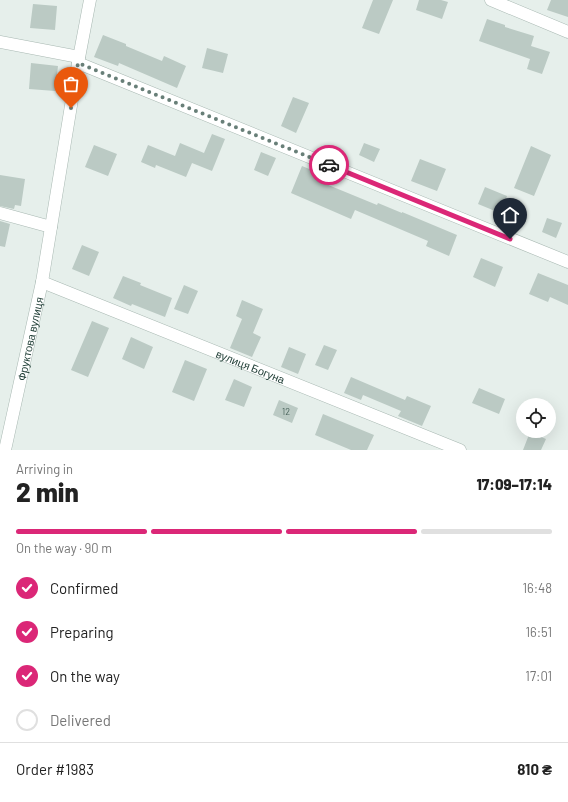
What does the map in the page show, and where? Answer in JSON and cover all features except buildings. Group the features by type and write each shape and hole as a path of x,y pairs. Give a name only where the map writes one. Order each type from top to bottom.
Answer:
{"street":[{"name":"Фруктова вулиця","path":"6,450 42,282 90,0"},
{"path":"491,0 568,32"},
{"path":"0,42 79,60 568,262"},
{"path":"0,213 51,227"},
{"name":"вулиця Богуна","path":"42,282 460,450"}],"way so far":[{"path":"71,108 78,63 329,165"}],"route":[{"path":"329,165 510,239"}]}
